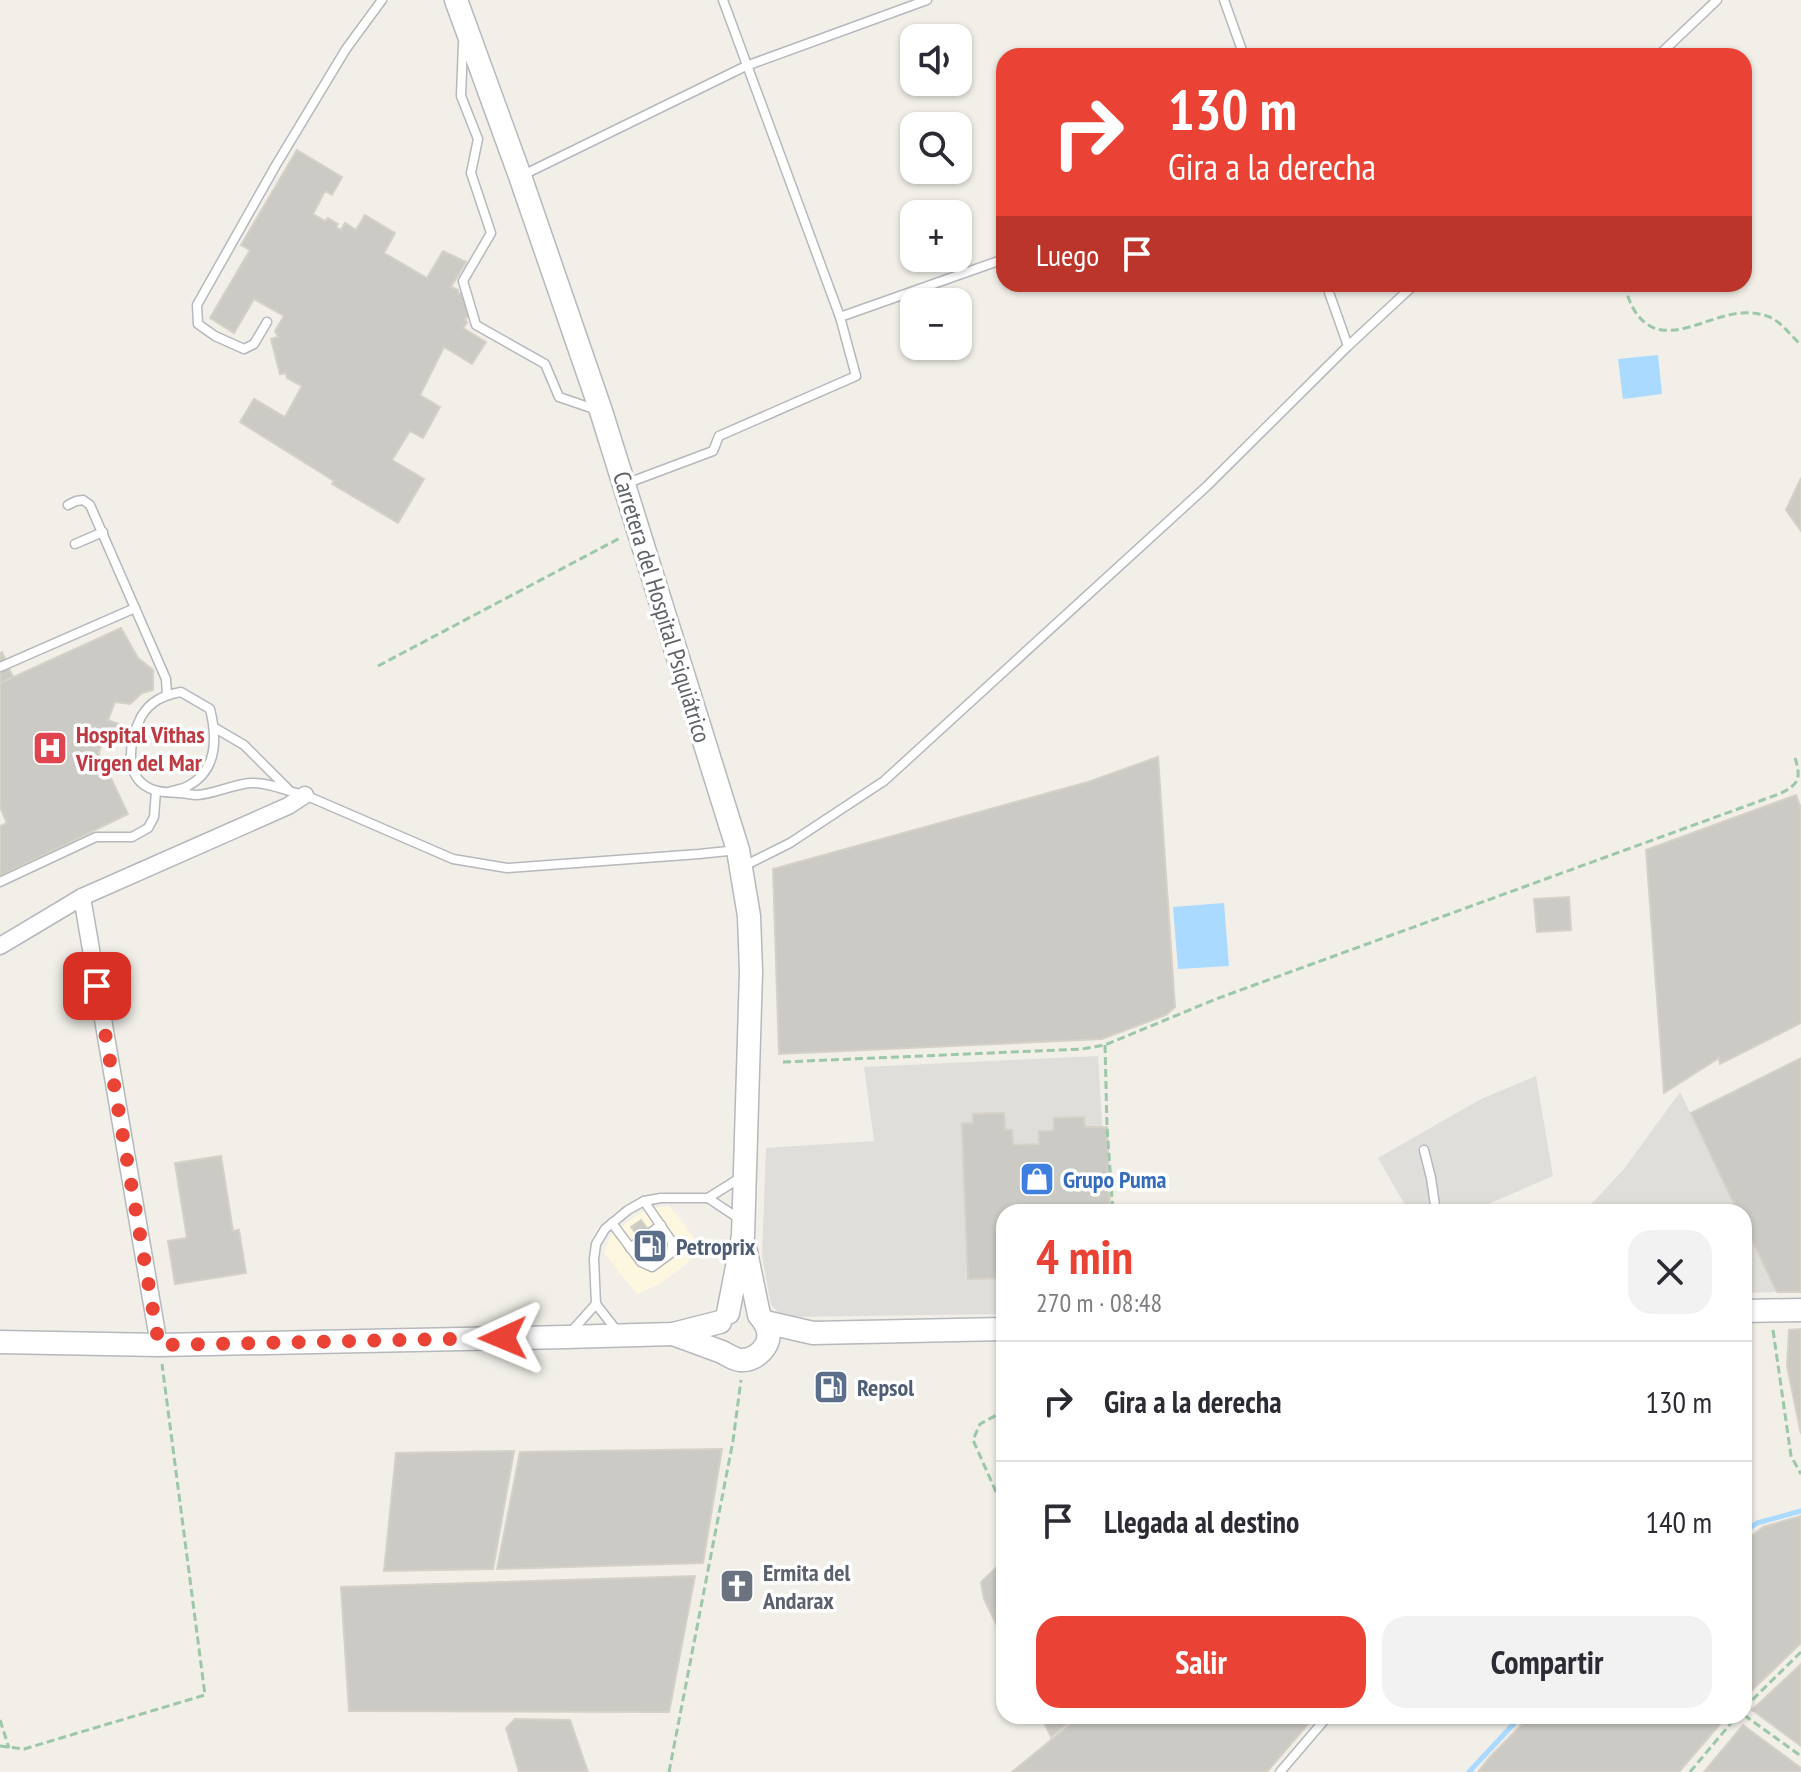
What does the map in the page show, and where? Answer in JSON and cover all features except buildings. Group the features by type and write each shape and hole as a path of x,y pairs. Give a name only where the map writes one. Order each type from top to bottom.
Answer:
{"street":[{"name":"Carretera del Hospital Psiquiátrico","path":"456,0 601,411 740,859 749,916 751,972 743,1229"},
{"path":"0,946 82,897 288,806 298,794"},
{"path":"82,897 159,1345"},
{"path":"735,1357 720,1347 717,1339 743,1229"},
{"path":"673,1334 735,1357 756,1356 765,1347 768,1338 743,1229"},
{"path":"0,1342 159,1345 673,1334 742,1309 813,1333"},
{"path":"1752,1311 1801,1310"},
{"path":"765,1347 813,1333 996,1329"}],"lane":[{"path":"267,322 254,344 244,349 215,336 198,324 197,305 346,49 382,0"},
{"path":"624,484 713,451 719,436 856,376 840,317 723,0"},
{"path":"520,176 746,66 927,0"},
{"path":"1224,0 1241,48"},
{"path":"1666,48 1717,0"},
{"path":"464,23 461,96 478,139 471,173 491,233 463,281 476,325 545,364 559,397 601,411"},
{"path":"840,317 996,262"},
{"path":"1329,292 1348,346"},
{"path":"169,792 189,786 204,773 214,754 215,728 210,709 181,692 156,700 145,711 130,748 132,770 143,784 156,791 198,795 251,783 269,784 453,859 507,868 699,854 740,859 790,843 884,781 1207,486 1406,292"},
{"path":"68,505 83,500 90,505 166,679 167,695"},
{"path":"75,544 103,532"},
{"path":"0,667 135,608"},
{"path":"215,728 244,745 298,794"},
{"path":"0,882 96,837 132,837 148,828 154,817 156,791"},
{"path":"1424,1150 1435,1204"},
{"path":"621,1336 596,1304 594,1259 596,1244 605,1229 644,1201 708,1198 744,1175"},
{"path":"708,1198 743,1229"},
{"path":"612,1223 641,1262 652,1267 671,1253 672,1242 644,1201"},
{"path":"630,1248 661,1225"},
{"path":"566,1337 596,1304"},
{"path":"1280,1772 1321,1724"}],"path":[{"path":"1626,292 1636,315 1648,325 1662,330 1682,328 1721,316 1750,313 1771,317 1801,345"},
{"path":"378,666 637,528"},
{"path":"783,1062 1082,1049 1105,1045 1216,999 1779,794 1793,788 1799,779 1800,770 1794,754"},
{"path":"1105,1045 1112,1204"},
{"path":"1770,1311 1791,1456 1801,1474"},
{"path":"0,1746 24,1749 205,1695 159,1345"},
{"path":"669,1772 733,1441 735,1357"},
{"path":"996,1415 980,1424 973,1440 996,1492"},
{"path":"1752,1700 1801,1652"},
{"path":"0,1720 9,1748"},
{"path":"1752,1721 1801,1756"},
{"path":"1690,1772 1730,1724"}],"shaded area":[{"path":"1098,1056 1107,1204 996,1204 996,1314 783,1317 771,1305 762,1256 766,1148 874,1141 864,1067"},
{"path":"1536,1076 1553,1176 1488,1204 1404,1204 1378,1158 1481,1099"},
{"path":"1680,1092 1734,1204 1591,1204 1624,1169"},
{"name":"Petroprix","path":"669,1206 695,1240 689,1262 661,1283 637,1294 604,1253 611,1234 646,1209"},
{"path":"1752,1240 1777,1292 1752,1293"}],"water":[{"path":"1658,355 1662,394 1623,399 1618,359"},
{"path":"1224,903 1229,966 1178,969 1173,907"}],"waterway":[{"path":"1752,1526 1801,1511"},
{"path":"1469,1772 1514,1724"}],"place":[{"name":"Hospital Vithas Virgen del Mar","path":"50,748"},
{"name":"Grupo Puma","path":"1037,1179"},
{"name":"Petroprix","path":"650,1246"},
{"name":"Repsol","path":"831,1387"},
{"name":"Ermita del Andarax","path":"737,1586"}],"route":[{"path":"97,986 159,1345 503,1338"}]}
